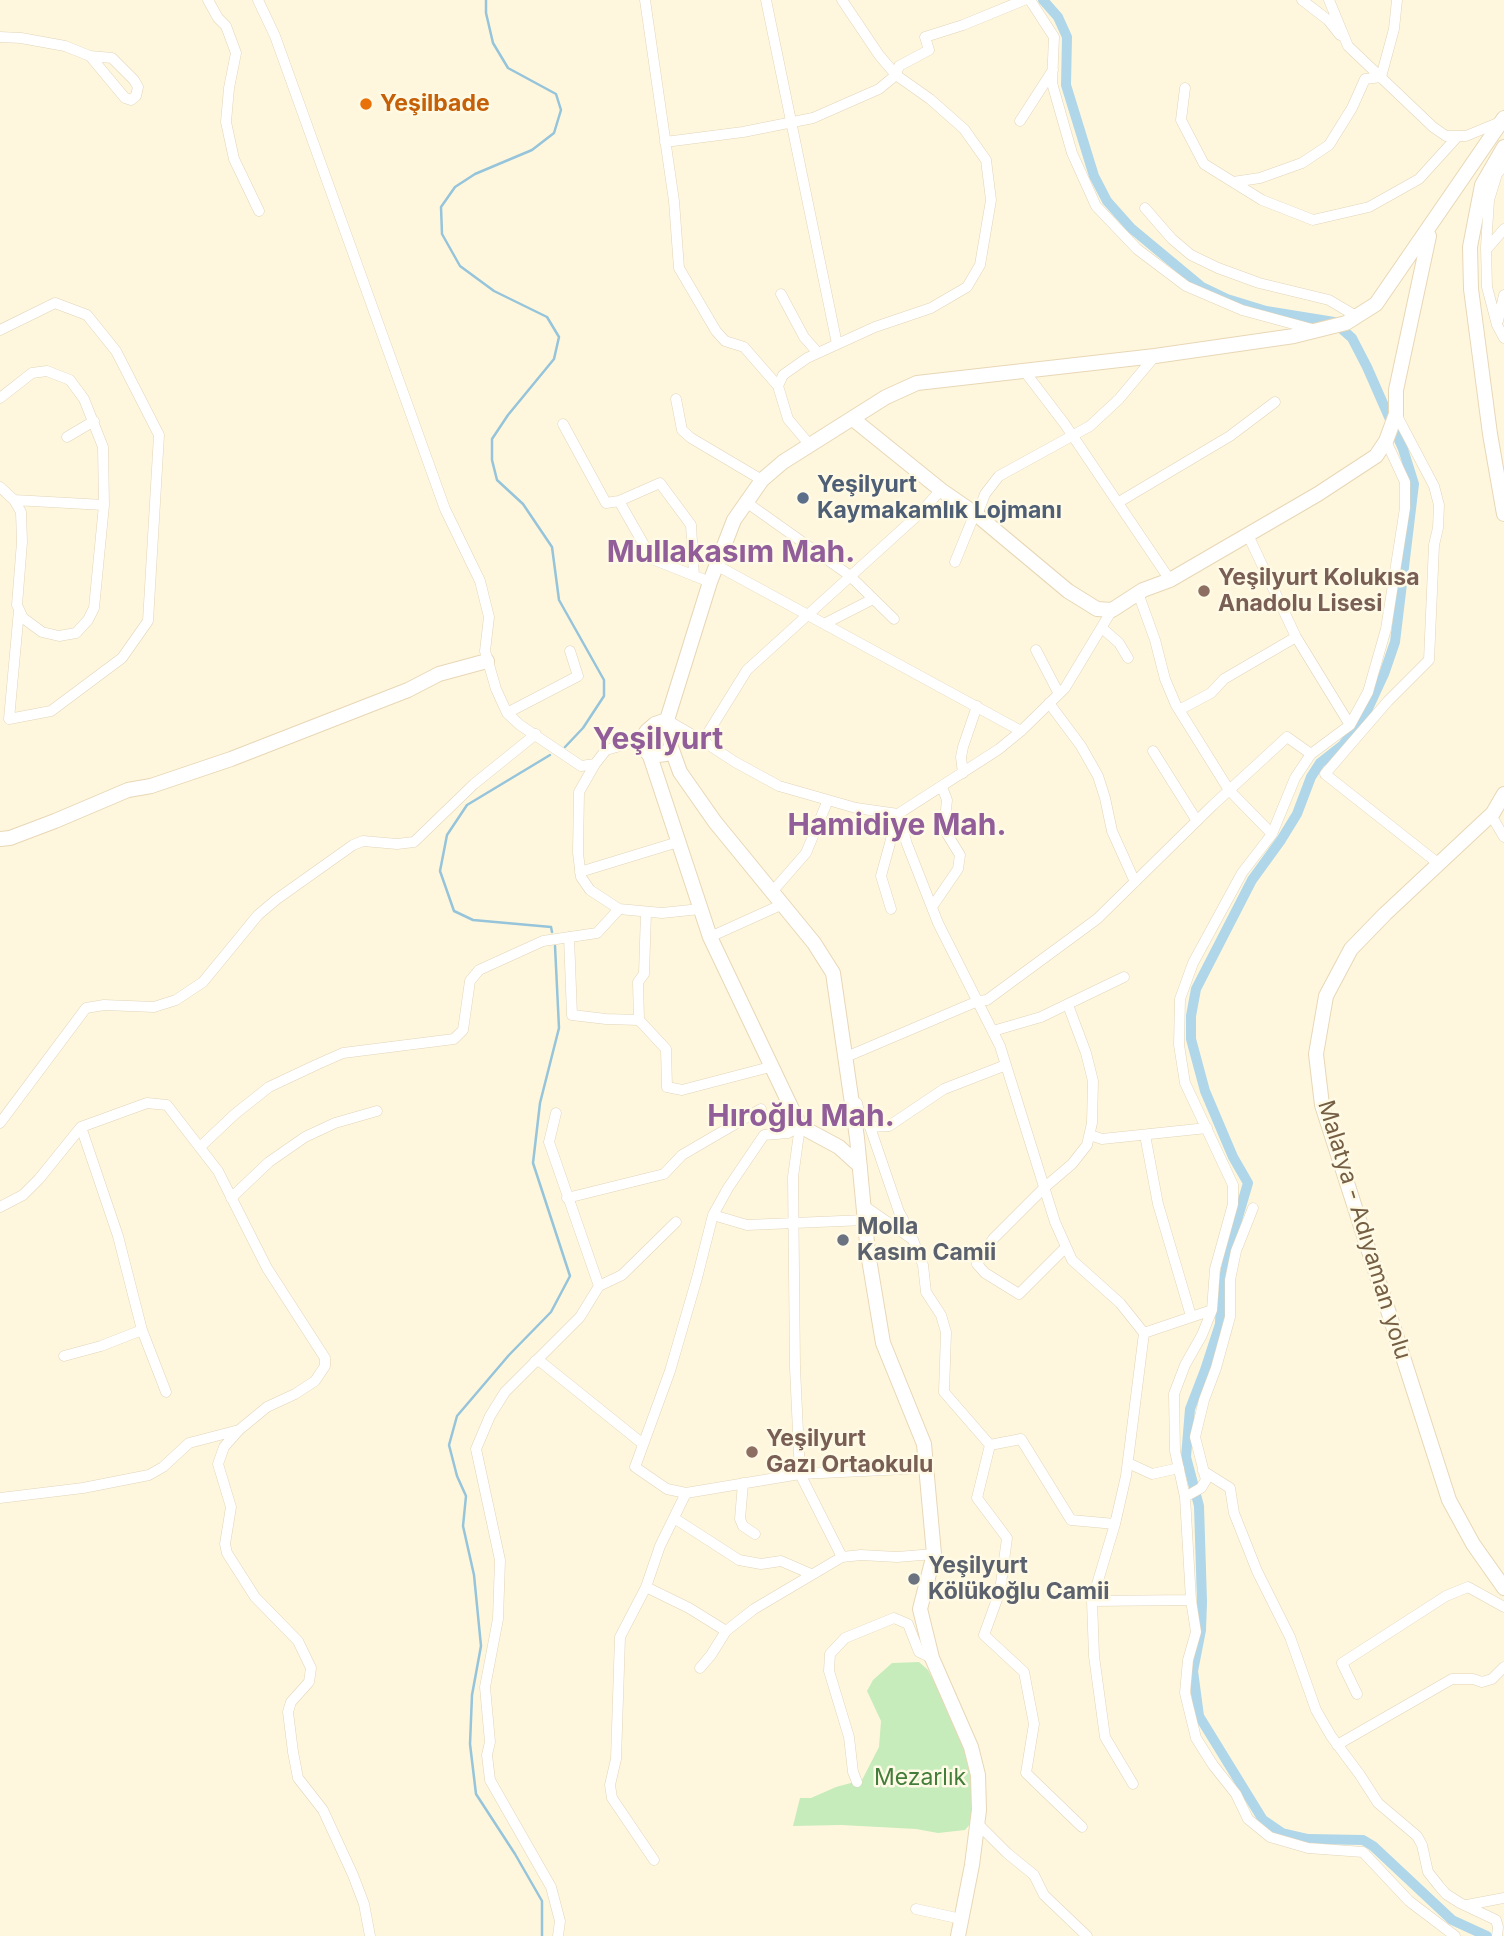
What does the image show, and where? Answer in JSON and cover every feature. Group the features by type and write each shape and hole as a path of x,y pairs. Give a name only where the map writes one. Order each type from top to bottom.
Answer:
{"main road":[{"path":"957,1936 972,1865 977,1823 978,1775 971,1747 932,1658 920,1609 934,1554 924,1444 883,1343 833,973 814,943 715,822 680,772 671,747 667,720 710,582 734,520 772,470 886,397 918,383 1155,356 1317,331 1345,322 1376,304 1502,120"},
{"path":"1504,147 1482,185 1470,247 1471,289 1504,514"},
{"path":"853,419 941,490 976,514 1069,591 1097,609 1112,610 1248,535 1376,456 1392,426 1396,390 1421,264 1432,223"},
{"path":"2,839 128,790 151,786 298,734 408,690 439,674 487,661"},
{"path":"667,720 655,724 646,731 641,740 650,756 710,937 800,1126 839,1147 859,1166"},
{"path":"650,756 666,754 671,747"},
{"name":"Malatya - Adıyaman yolu","path":"1504,794 1491,815 1351,948 1326,996 1316,1054 1322,1105 1449,1500 1473,1544 1504,1588"}],"street":[{"path":"208,0 226,26 236,53 226,122 234,159 259,211"},
{"path":"258,0 275,36 445,509 481,581 489,617 485,651 507,713 520,725 581,766 595,764"},
{"path":"645,0 674,201 678,268 716,331 725,341 744,347 778,386 788,419 809,444"},
{"path":"765,0 838,344"},
{"path":"778,386 783,375 818,354 875,327 932,308 967,287 980,265 991,200 986,160 964,130 930,99 896,75 879,55 842,0"},
{"path":"665,142 743,132 813,118 879,89 896,75 899,66 929,50 925,37 1024,0"},
{"path":"1030,0 1054,37 1052,83 1072,153 1096,206 1137,249 1186,286 1242,310 1317,331"},
{"path":"1302,0 1328,20 1348,46 1433,127 1446,136 1466,136 1502,120"},
{"path":"1329,0 1348,46"},
{"path":"1381,77 1394,29 1397,0"},
{"path":"0,37 21,37 65,46 90,56 112,58 134,80 138,87 136,96 131,100 125,98 90,56"},
{"path":"1020,121 1053,69"},
{"path":"1233,182 1260,178 1291,167 1329,145 1366,79 1381,77"},
{"path":"1185,88 1181,120 1204,164 1262,200 1313,220 1369,207 1419,179 1458,136"},
{"path":"1504,166 1497,174 1489,200 1486,250 1487,287 1497,325 1504,338"},
{"path":"1145,208 1172,239 1191,255 1259,283 1329,300 1345,322"},
{"path":"1486,250 1504,229"},
{"path":"782,294 804,337 818,354"},
{"path":"1497,325 1504,295"},
{"path":"0,330 55,303 87,315 116,351 159,435 148,621 122,658 51,711 9,719 19,610"},
{"path":"955,562 985,494 999,476 1090,426 1119,399 1155,356"},
{"path":"0,398 32,373 47,371 70,380 84,399 103,447 104,506 94,608 88,620 76,632 59,636 42,632 23,618 17,605 22,542 21,512 14,500 0,487"},
{"path":"1025,372 1119,502 1170,580"},
{"path":"676,399 682,430 762,480"},
{"path":"1119,502 1230,436 1275,402"},
{"path":"67,437 94,421"},
{"path":"563,424 606,503 619,501 660,483 691,524 694,576"},
{"path":"1392,426 1405,482 1405,508 1386,629 1368,692 1350,725 1311,754 1295,778 1272,834 1242,873 1193,963 1180,999 1179,1045 1185,1083 1233,1185 1233,1204 1215,1269 1212,1310 1174,1394 1175,1451 1179,1468 1192,1493 1191,1600 1196,1632 1188,1660 1185,1693 1196,1738 1236,1794 1248,1819 1270,1837 1308,1848 1363,1852 1409,1901 1455,1936"},
{"path":"1392,426 1434,486 1439,505 1434,545 1429,660 1388,701 1325,774 1439,864"},
{"path":"703,741 747,670 919,514 941,490"},
{"path":"14,500 104,506"},
{"path":"619,501 652,559 710,582"},
{"path":"746,502 849,575 894,619"},
{"path":"1248,535 1296,637 1350,725"},
{"path":"716,565 1021,731"},
{"path":"1139,593 1165,679 1179,710 1229,790 1272,834"},
{"path":"826,623 873,599"},
{"path":"667,720 779,786 856,808 898,814 942,787 1021,731 1059,694 1082,663 1112,610"},
{"path":"1102,628 1119,643 1128,658"},
{"path":"1179,710 1211,693 1224,679 1296,637"},
{"path":"1036,650 1059,694"},
{"path":"507,713 578,676 570,651"},
{"path":"1049,703 1081,746 1098,776 1112,831 1135,882"},
{"path":"963,772 963,747 977,706"},
{"path":"0,1123 86,1008 104,1005 154,1007 176,1000 203,982 258,915 277,899 353,845 363,841 397,844 414,842 474,784 536,734"},
{"path":"846,1057 978,1001 987,1000 1097,919 1287,737 1311,754"},
{"path":"641,740 606,750 579,792 580,877 590,890 619,909 646,912 700,909"},
{"path":"1153,751 1197,821"},
{"path":"932,907 958,869 960,855 944,829 947,800 942,787"},
{"path":"772,892 806,853 828,800"},
{"path":"898,814 906,844 932,907 993,1031 1055,1222 1072,1260 1120,1303 1144,1333 1128,1463 1115,1524 1092,1601 1094,1656 1105,1737 1133,1784"},
{"path":"891,909 881,876 898,814"},
{"path":"1491,815 1504,837"},
{"path":"580,872 678,842"},
{"path":"710,937 783,904"},
{"path":"200,1147 269,1087 343,1053 454,1039 463,1030 470,981 479,970 543,940 597,933 619,909"},
{"path":"646,912 645,974 638,982 639,1020 666,1049 667,1087 682,1090 771,1067"},
{"path":"569,937 572,1015 639,1020"},
{"path":"993,1031 1041,1017 1124,977"},
{"path":"1066,1247 1019,1294 985,1273 977,1264 993,1239 1072,1164 1087,1145 1093,1081 1068,1005"},
{"path":"870,1127 889,1126 927,1103 944,1089 1006,1065"},
{"path":"848,1076 859,1112 870,1127 886,1177 923,1265 926,1292 941,1315 946,1332 944,1392 990,1445"},
{"path":"0,1208 23,1195 81,1127 146,1103 167,1105 218,1171 267,1268 325,1358 325,1366 315,1381 295,1394 267,1406 239,1430 224,1447 218,1464 231,1507 225,1544 227,1553 255,1597 298,1641 312,1668 309,1682 291,1702 288,1712 298,1777 323,1810 354,1875 364,1904 370,1936"},
{"path":"567,1198 664,1174 682,1155 761,1109"},
{"path":"231,1198 269,1162 305,1137 335,1123 377,1111"},
{"path":"556,1113 549,1142 599,1286"},
{"path":"800,1126 788,1133 764,1135 727,1188 713,1215 698,1278 674,1358 635,1467 667,1489 686,1493 800,1474 927,1468"},
{"path":"800,1126 793,1178 795,1368 800,1474 842,1557"},
{"path":"81,1127 118,1236 142,1330 166,1392"},
{"path":"1090,1135 1102,1139 1207,1128"},
{"path":"1145,1135 1158,1204 1191,1316"},
{"path":"1192,1493 1206,1480 1195,1437 1230,1317 1230,1280 1236,1251 1253,1208"},
{"path":"713,1215 747,1225 794,1224 864,1213 913,1239"},
{"path":"887,1224 904,1221"},
{"path":"558,1936 560,1921 551,1887 490,1780 485,1687 498,1619 500,1560 476,1449 490,1416 505,1392 580,1317 599,1286 622,1275 676,1222"},
{"path":"1144,1333 1212,1310"},
{"path":"64,1356 101,1346 142,1330"},
{"path":"535,1361 541,1362 643,1444"},
{"path":"0,1499 83,1488 149,1475 163,1467 189,1443 239,1430"},
{"path":"990,1445 1021,1439 1071,1520 1115,1524"},
{"path":"990,1445 977,1498 1007,1538 1000,1591 985,1635 1024,1671 1034,1724 1026,1773 1082,1827"},
{"path":"1128,1463 1152,1474 1179,1468"},
{"path":"1203,1471 1230,1488 1234,1513 1257,1571 1290,1637 1316,1710 1337,1745 1378,1803 1417,1836 1422,1845 1428,1872 1446,1894 1496,1920 1497,1935"},
{"path":"743,1483 740,1519 743,1526 755,1534"},
{"path":"654,1860 612,1798 610,1785 616,1759 620,1637 646,1587 660,1546 686,1493"},
{"path":"674,1518 739,1560 761,1564 781,1561 811,1574"},
{"path":"700,1668 711,1656 726,1631 754,1609 842,1557 934,1554"},
{"path":"646,1587 726,1631"},
{"path":"1357,1694 1342,1662 1446,1596 1468,1587 1504,1607"},
{"path":"1092,1601 1191,1600"},
{"path":"856,1782 846,1724 829,1671 830,1654 845,1638 894,1618 908,1624 919,1652 932,1658"},
{"path":"1337,1745 1452,1679 1482,1682 1492,1679 1504,1667"},
{"path":"977,1823 1034,1875 1044,1895 1087,1936"},
{"path":"1466,1905 1504,1898"},
{"path":"916,1909 961,1919"}],"green space":[{"name":"Mezarlık","path":"919,1662 928,1670 960,1731 970,1768 974,1810 971,1823 965,1830 938,1833 916,1829 841,1825 793,1826 800,1798 811,1798 862,1780 879,1747 881,1721 867,1691 873,1680 892,1663"}],"waterway":[{"path":"486,0 493,43 508,68 556,94 561,110 554,133 532,150 475,174 455,187 441,207 442,234 460,266 494,291 547,317 559,337 554,359 492,439 492,460 497,480 523,504 552,547 559,600 604,680 604,696 583,728 565,747"},
{"path":"1043,0 1058,17 1067,37 1066,85 1094,176 1107,201 1131,228 1202,287 1227,299 1266,311 1334,322 1352,338 1403,449 1414,484 1395,642 1384,674 1366,713 1343,745 1320,763 1311,777 1297,814 1252,880 1196,989 1191,1016 1191,1039 1205,1091 1233,1157 1248,1183 1230,1244 1221,1297 1220,1324 1190,1409 1186,1457 1199,1506 1202,1602 1201,1630 1193,1671 1199,1716 1263,1820 1282,1833 1308,1839 1363,1840 1373,1846 1452,1920 1487,1936"},
{"path":"550,755 467,805 447,835 440,871 454,911 473,920 551,927 552,932"},
{"path":"542,1936 542,1901 476,1794 470,1744 472,1695 481,1646 474,1575 463,1526 466,1496 457,1476 449,1445 457,1416 509,1355 551,1312 570,1276 533,1163 540,1103 559,1028 555,946"}],"place":[{"name":"Yeşilbade","path":"366,104"},
{"name":"Yeşilyurt Kaymakamlık Lojmanı","path":"803,498"},
{"name":"Yeşilyurt Kolukısa Anadolu Lisesi","path":"1204,591"},
{"name":"Molla Kasım Camii","path":"843,1240"},
{"name":"Yeşilyurt Gazı Ortaokulu","path":"752,1452"},
{"name":"Yeşilyurt Kölükoğlu Camii","path":"914,1579"}],"district":[{"name":"Mullakasım Mah.","path":"731,553"},
{"name":"Yeşilyurt","path":"658,740"},
{"name":"Hamidiye Mah.","path":"897,826"},
{"name":"Hıroğlu Mah.","path":"801,1117"}]}
